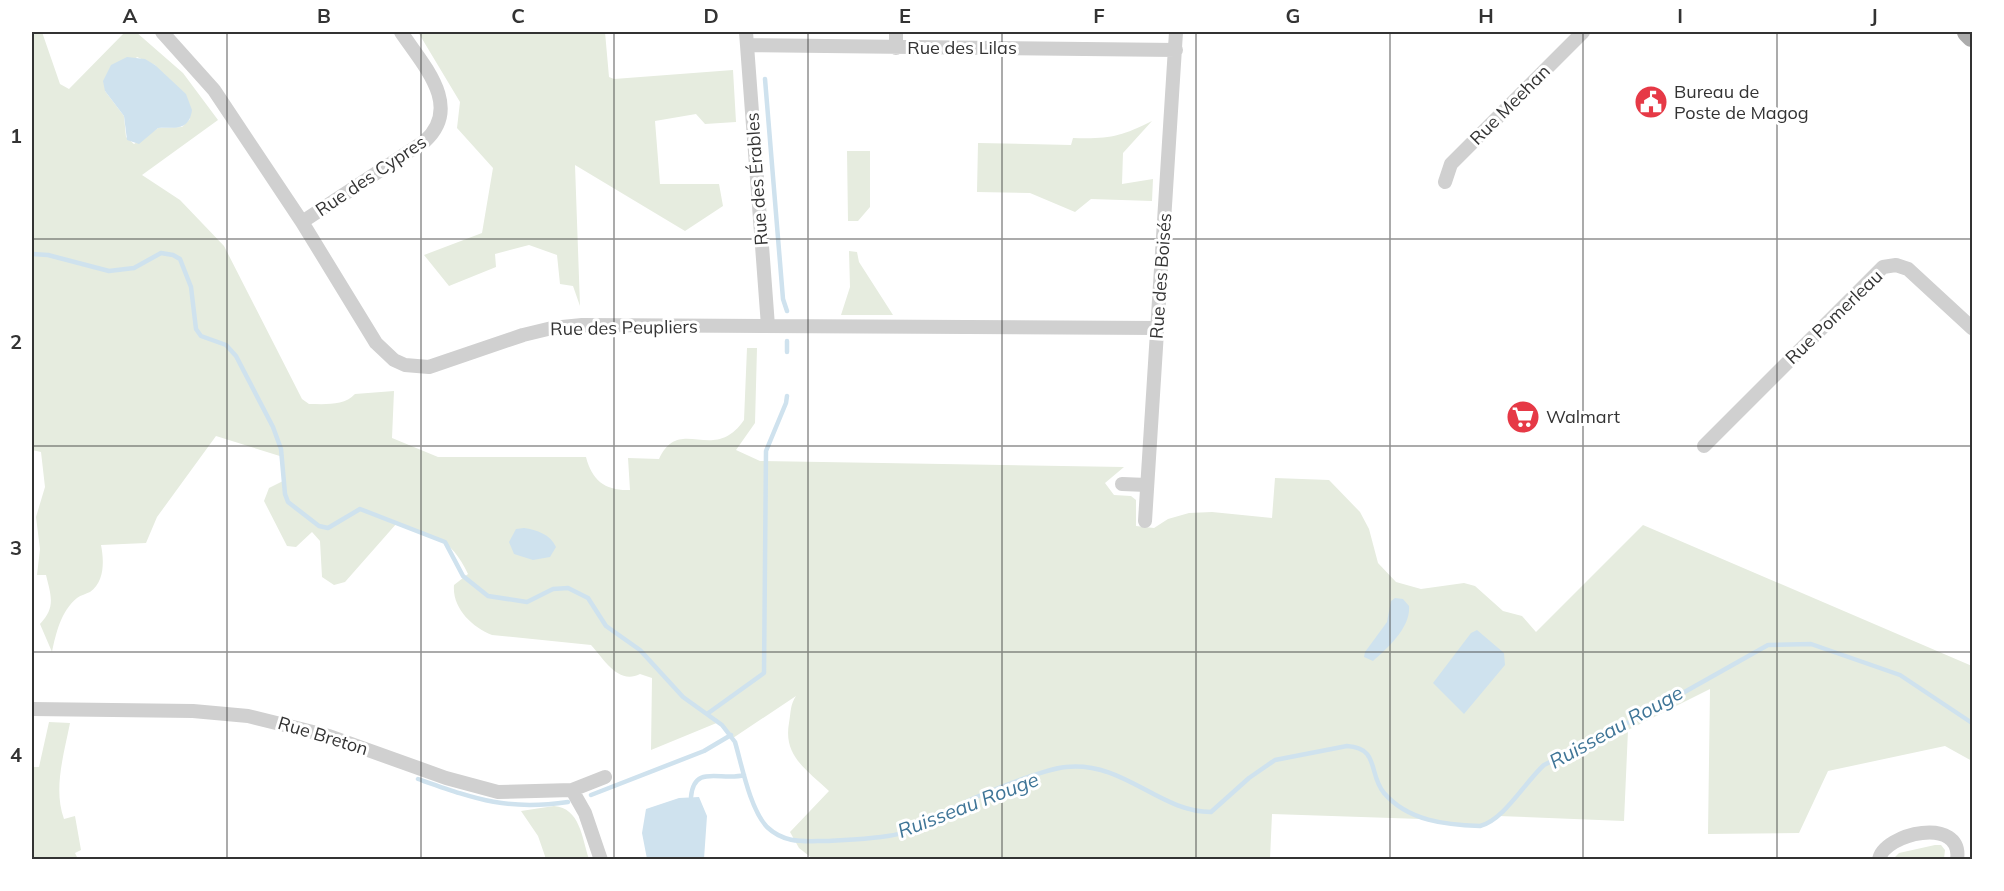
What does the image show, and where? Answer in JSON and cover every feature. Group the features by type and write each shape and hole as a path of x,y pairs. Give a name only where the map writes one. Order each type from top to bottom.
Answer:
{"main road":[{"path":"1968,32 1972,36"}],"street":[{"name":"Rue des Peupliers","path":"162,32 214,90 302,222 376,343 394,360 405,365 429,367 523,334 567,326 1158,328"},
{"name":"Rue des Cypres","path":"302,222 425,141 438,126 442,116 441,96 401,32"},
{"path":"896,32 896,48"},
{"name":"Rue des Boisés","path":"1145,521 1176,32"},
{"name":"Rue Meehan","path":"1445,182 1451,164 1583,32"},
{"name":"Rue des Lilas","path":"747,38 896,48 1176,50"},
{"name":"Rue des Érables","path":"747,38 768,326"},
{"name":"Rue Pomerleau","path":"1704,446 1883,267 1896,265 1908,269 1972,328"},
{"path":"1122,484 1147,485"},
{"name":"Rue Breton","path":"32,709 162,710 248,716 329,735 481,789 513,793 572,790 605,777"},
{"path":"572,790 585,813 601,860"},
{"path":"1879,860 1886,846 1899,840 1939,833 1952,838 1957,844 1957,860"}],"shaded area":[{"path":"32,32 42,32 60,84 69,89 125,32 136,32 183,73 218,120 142,175 180,200 224,246 302,399 309,404 334,404 345,401 355,394 394,391 392,438 438,457 586,457 592,472 601,483 614,489 630,490 628,458 659,459 667,446 677,440 721,439 732,433 744,420 747,348 757,348 755,423 736,450 760,461 1124,467 1105,483 1114,495 1131,496 1136,500 1136,526 1154,528 1168,519 1189,513 1212,512 1272,518 1275,478 1329,480 1360,512 1369,529 1378,563 1396,582 1421,589 1464,583 1475,586 1503,611 1522,616 1536,632 1643,525 1972,666 1972,761 1945,746 1828,771 1799,833 1708,834 1710,689 1628,730 1624,821 1498,816 1480,826 1421,819 1272,814 1270,859 813,859 799,848 790,832 829,791 798,762 790,745 789,723 796,696 733,738 719,722 651,750 652,678 640,674 625,676 618,673 591,645 492,635 477,627 465,616 456,601 454,585 468,574 455,552 440,540 397,523 345,582 334,585 322,577 320,541 312,532 296,547 287,546 264,501 269,488 285,480 283,457 216,436 157,517 146,543 101,545 103,564 101,577 95,588 77,598 67,609 57,630 52,652 40,624 50,607 49,589 46,575 37,575 40,549 36,517 45,487 41,452 32,450","holes":["137,57 155,65 190,119 182,127 158,128 134,144 126,137 124,116 105,91"]},
{"path":"418,32 605,32 609,77 614,79 733,70 736,122 705,124 696,114 655,121 660,184 719,184 723,206 685,231 575,165 580,306 573,286 560,284 557,255 529,245 495,254 496,267 449,286 424,255 482,233 493,168 457,128 460,102"},
{"path":"1152,121 1123,153 1122,184 1153,179 1152,201 1091,199 1075,212 1030,193 977,192 978,143 1071,145 1073,138 1114,136"},
{"path":"847,151 870,151 870,207 858,221 848,221"},
{"path":"849,251 857,252 859,262 893,315 841,315 850,287"},
{"path":"49,722 70,723 59,796 64,819 75,816 81,850 75,853 78,859 32,859 32,767 39,767"},
{"path":"554,806 563,808 575,818 589,859 546,859 538,836 521,811"},
{"path":"1941,845 1945,850 1944,859 1893,859 1899,853"}],"water":[{"path":"127,57 145,59 155,65 186,94 192,110 188,122 175,128 158,128 139,144 127,140 124,116 105,91 103,81 111,65"},
{"path":"516,529 538,531 550,539 556,547 550,557 533,560 514,554 509,542"},
{"path":"1395,598 1403,599 1409,606 1409,614 1397,636 1373,661 1364,657 1365,652 1387,622 1391,601"},
{"path":"1477,630 1504,653 1505,665 1464,714 1433,683 1471,633"},
{"path":"699,797 707,816 704,859 647,859 642,833 646,809 679,798"}],"waterway":[{"path":"765,79 783,299 787,311"},
{"name":"Ruisseau Rouge","path":"32,254 48,255 109,271 134,268 161,253 180,259 191,287 196,329 201,336 226,345 236,356 273,427 281,449 285,494 288,502 319,526 328,528 360,509 445,542 463,576 488,596 527,602 553,589 568,588 588,598 606,626 640,650 683,697 722,725 735,742 747,787 761,819 767,827 788,839 850,840 909,832 991,791 1025,778 1066,767 1087,767 1106,772 1175,804 1192,810 1211,812 1249,778 1275,760 1347,746 1357,748 1369,757 1379,786 1404,810 1441,823 1480,826 1506,809 1544,765 1649,712 1768,645 1811,644 1900,675 1972,723"},
{"path":"787,341 787,352"},
{"path":"707,714 764,673 766,451 787,396"},
{"path":"591,795 704,751 731,735"},
{"path":"691,797 697,780 703,777 744,775"},
{"path":"418,779 474,797 508,804 568,802"}],"place":[{"name":"Bureau de Poste de Magog","path":"1651,102"},
{"name":"Walmart","path":"1523,417"}]}
